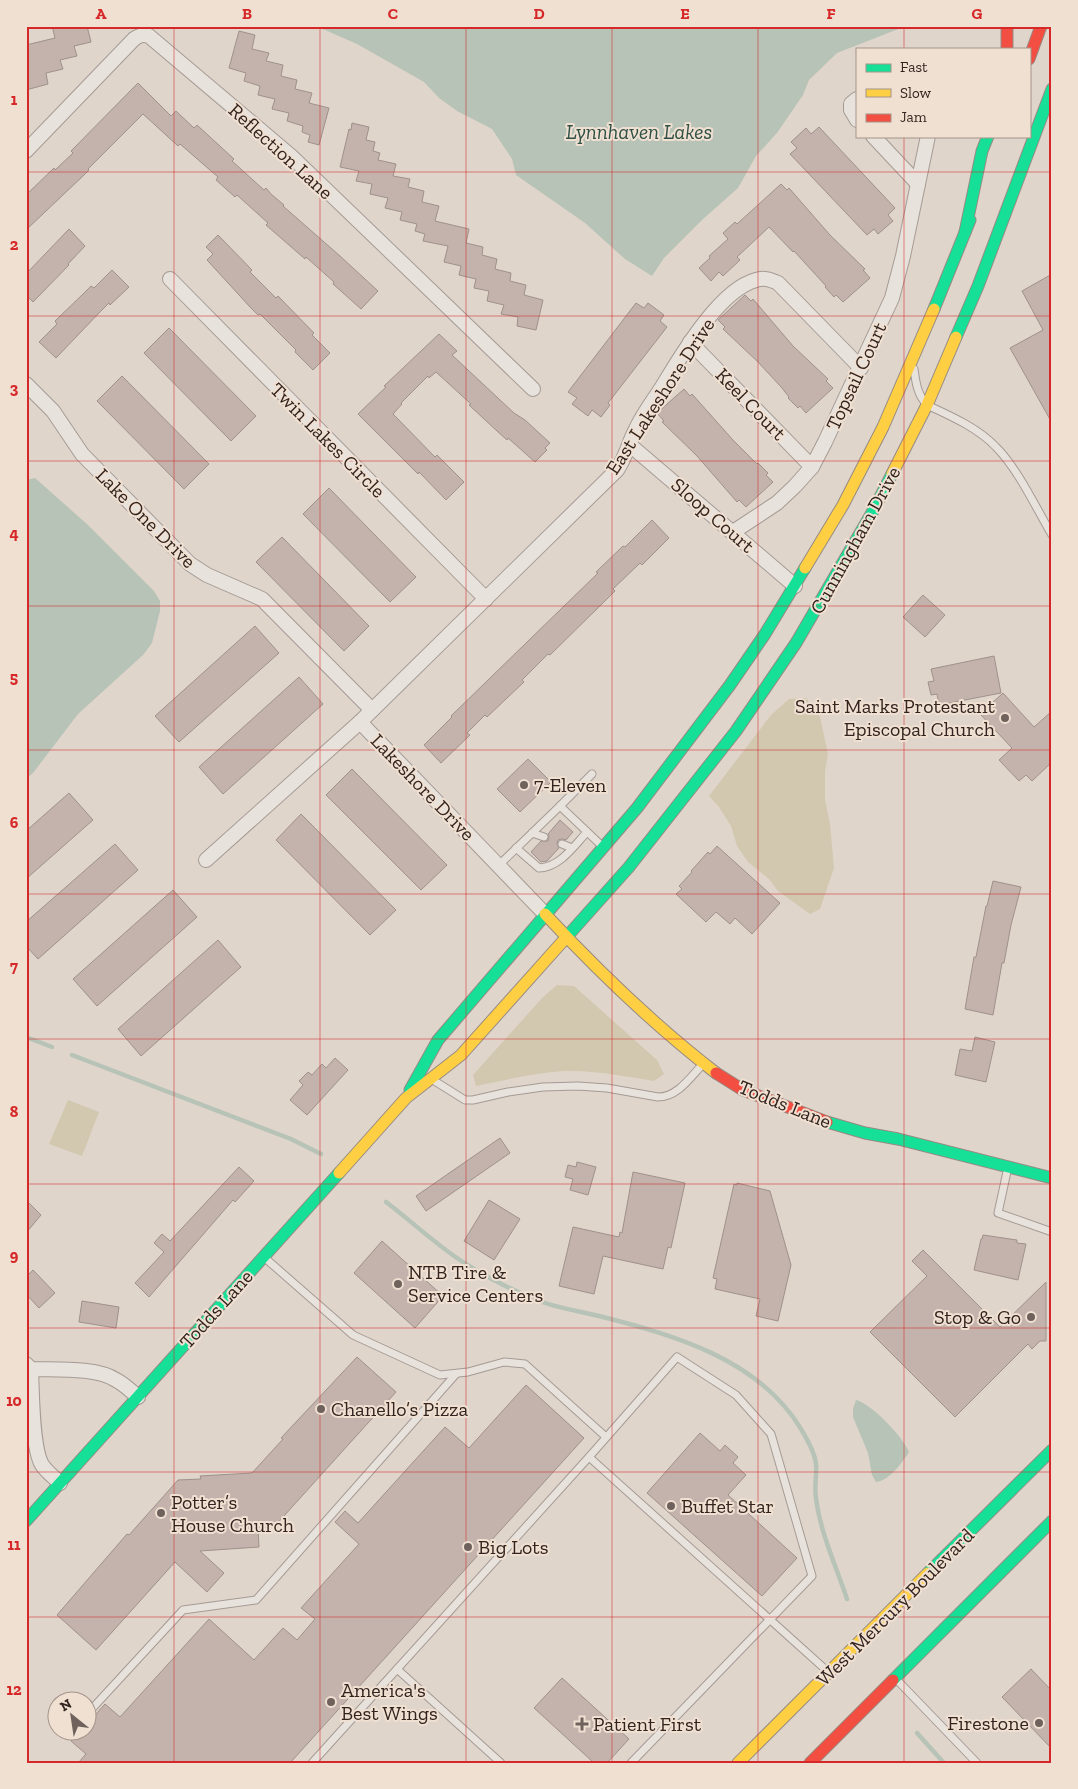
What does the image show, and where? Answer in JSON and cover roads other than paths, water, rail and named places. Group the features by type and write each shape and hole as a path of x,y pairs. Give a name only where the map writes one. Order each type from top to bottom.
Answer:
{"main road":[{"path":"1007,26 1007,48"},
{"path":"1030,56 1041,26"},
{"name":"Cunningham Drive","path":"566,938 653,839 736,731 796,644 873,511 927,405 978,286 1052,89"},
{"path":"965,232 982,151 987,138"},
{"name":"Cunningham Drive","path":"546,914 604,848 659,780 724,693 795,586 843,505 883,427 914,358 991,162"},
{"name":"Todds Lane","path":"406,1098 438,1040 546,914 566,938 591,963 666,1032 704,1064 743,1090 816,1119 864,1133 898,1139 1052,1178"},
{"name":"Todds Lane","path":"26,1520 406,1098 461,1055 566,938"},
{"name":"West Mercury Boulevard","path":"738,1763 1052,1450"},
{"path":"810,1763 1052,1521"}],"street":[{"name":"Reflection Lane","path":"26,151 134,39 139,36 149,36 290,156 533,389"},
{"path":"856,100 851,104 851,110 856,118"},
{"path":"875,138 918,184"},
{"name":"Topsail Court","path":"733,532 777,503 812,467 861,368 892,298 897,281 928,138"},
{"name":"East Lakeshore Drive","path":"360,722 617,470 625,459 636,429 690,342 710,316 734,292 756,280 767,279 778,282 861,368"},
{"name":"Twin Lakes Circle","path":"170,280 486,599"},
{"name":"Keel Court","path":"690,342 812,467"},
{"name":"Lake One Drive","path":"26,384 53,411 82,454 190,564 207,575 262,599 372,710"},
{"name":"Sloop Court","path":"630,445 795,586"},
{"name":"Lakeshore Drive","path":"206,860 360,722 546,914"},
{"path":"60,1483 42,1465 38,1454 29,1367 106,1375 116,1380 138,1397"}],"lane":[{"path":"914,358 918,392 927,405 976,431 996,446 1012,466 1052,535"},
{"path":"499,865 592,774"},
{"path":"560,806 604,848"},
{"path":"516,848 539,868 548,868 558,862 587,832"},
{"path":"532,833 544,838"},
{"path":"562,844 572,848"},
{"path":"431,1078 465,1100 542,1087 578,1086 607,1088 666,1097 680,1089 704,1064"},
{"path":"1008,1166 998,1213 1052,1232"},
{"path":"264,1257 353,1335 440,1375 468,1372 504,1362 525,1364 606,1437"},
{"path":"312,1763 677,1358 736,1395 771,1434 812,1576 631,1763"},
{"path":"98,1702 183,1610 256,1600 456,1374"},
{"path":"589,1457 829,1672"},
{"path":"397,1669 500,1763"},
{"path":"894,1678 976,1763"}],"water":[{"name":"Lynnhaven Lakes","path":"316,26 906,26 837,53 809,80 803,95 777,133 756,156 738,188 664,258 652,276 625,259 585,223 516,175 512,159 492,129 457,111 439,98 424,82 357,44"},
{"path":"35,478 88,525 154,591 160,601 160,611 152,643 143,655 78,714 33,773 26,779 26,480"},
{"path":"856,1400 878,1414 900,1438 909,1452 895,1471 881,1481 876,1482 872,1475 868,1453 853,1417"}],"waterway":[{"path":"26,1037 52,1047"},
{"path":"72,1055 291,1139 321,1154"},
{"path":"386,1202 457,1258 506,1286 544,1303 627,1323 685,1342 712,1353 738,1367 762,1384 783,1405 801,1429 812,1451 816,1464 815,1494 818,1511 847,1599"},
{"path":"917,1733 944,1763"}],"place":[{"name":"Saint Marks Protestant Episcopal Church","path":"1005,718"},
{"name":"7-Eleven","path":"524,785"},
{"name":"NTB Tire & Service Centers","path":"398,1284"},
{"name":"Stop & Go","path":"1031,1317"},
{"name":"Chanello’s Pizza","path":"321,1409"},
{"name":"Buffet Star","path":"671,1506"},
{"name":"Potter’s House Church","path":"161,1513"},
{"name":"Big Lots","path":"468,1547"},
{"name":"America's Best Wings","path":"331,1702"},
{"name":"Firestone","path":"1039,1723"},
{"name":"Patient First","path":"582,1724"}]}
